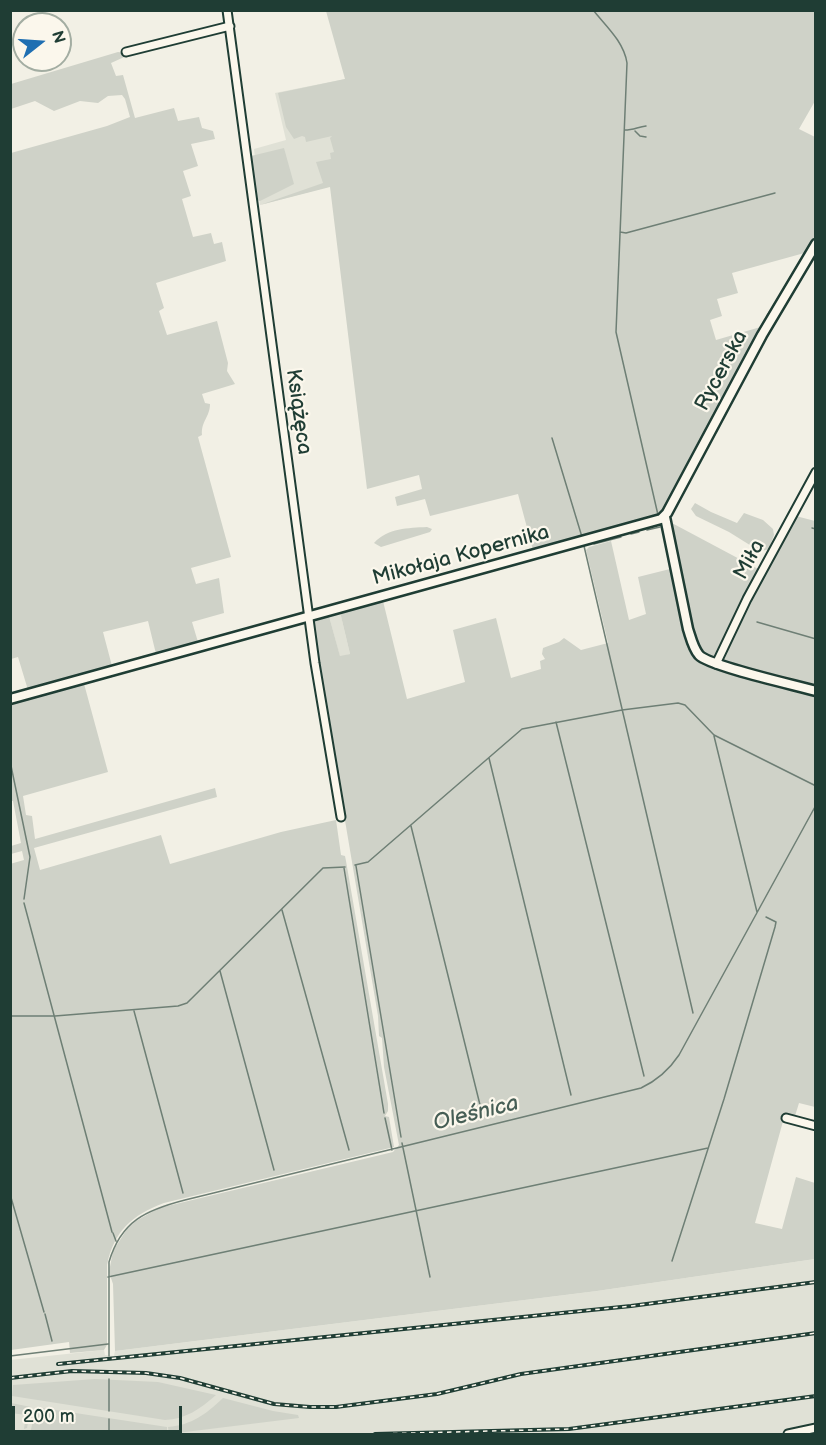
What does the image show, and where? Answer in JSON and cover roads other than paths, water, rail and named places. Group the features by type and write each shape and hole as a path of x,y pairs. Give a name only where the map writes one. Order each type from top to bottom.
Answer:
{"street":[{"name":"Książęca","path":"228,10 309,616 341,817"},
{"path":"126,52 230,26"},
{"name":"Rycerska","path":"664,517 768,323 816,244"},
{"name":"Miła","path":"716,664 747,599 816,472"},
{"path":"664,517 692,644 699,655 716,664 816,691"},
{"name":"Mikołaja Kopernika","path":"10,699 639,526 664,517"},
{"path":"786,1118 816,1126"},
{"path":"788,1434 816,1428"}],"waterway":[{"path":"593,10 618,41 627,63 616,332 658,515"},
{"path":"625,130 646,126"},
{"path":"635,131 640,136 646,137"},
{"path":"620,232 626,233 775,193"},
{"path":"797,266 816,237"},
{"path":"786,285 791,276"},
{"path":"773,307 783,291"},
{"path":"767,316 770,311"},
{"path":"715,415 762,325"},
{"path":"552,438 582,537"},
{"path":"659,514 666,506"},
{"path":"647,530 660,527"},
{"path":"812,528 816,529"},
{"path":"631,534 639,532"},
{"path":"594,544 621,537"},
{"path":"584,546 693,1013"},
{"path":"757,622 816,639"},
{"path":"355,865 368,862 522,729 622,710 678,703 685,705 714,735 816,786"},
{"path":"556,722 644,1076"},
{"path":"714,736 757,912"},
{"path":"489,758 571,1095"},
{"path":"10,761 30,857 24,899"},
{"name":"Oleśnica","path":"109,1356 109,1262 120,1236 137,1219 147,1213 185,1200 641,1088 658,1078 679,1055 816,805"},
{"path":"411,826 483,1117"},
{"path":"356,866 401,1137"},
{"path":"10,1016 55,1016 178,1006 187,1003 323,868 345,867"},
{"path":"344,868 384,1113"},
{"path":"24,903 112,1232"},
{"path":"282,910 349,1150"},
{"path":"672,1261 724,1099 775,927 776,922 766,917"},
{"path":"220,971 274,1170"},
{"path":"134,1011 183,1193"},
{"path":"385,1118 392,1150"},
{"path":"402,1143 430,1277"},
{"path":"108,1277 708,1148"},
{"path":"10,1194 44,1312"},
{"name":"Oleśnica","path":"113,1233 116,1241"},
{"path":"45,1314 52,1341"},
{"path":"10,1356 108,1344"},
{"name":"Oleśnica","path":"109,1379 109,1411"},
{"name":"Oleśnica","path":"109,1419 109,1434"}],"railway":[{"path":"58,1364 631,1306 816,1282"},
{"path":"10,1378 72,1371 146,1373 180,1378 274,1404 336,1407 437,1394 521,1374 816,1333"},
{"path":"375,1434 569,1429 816,1396"}]}
